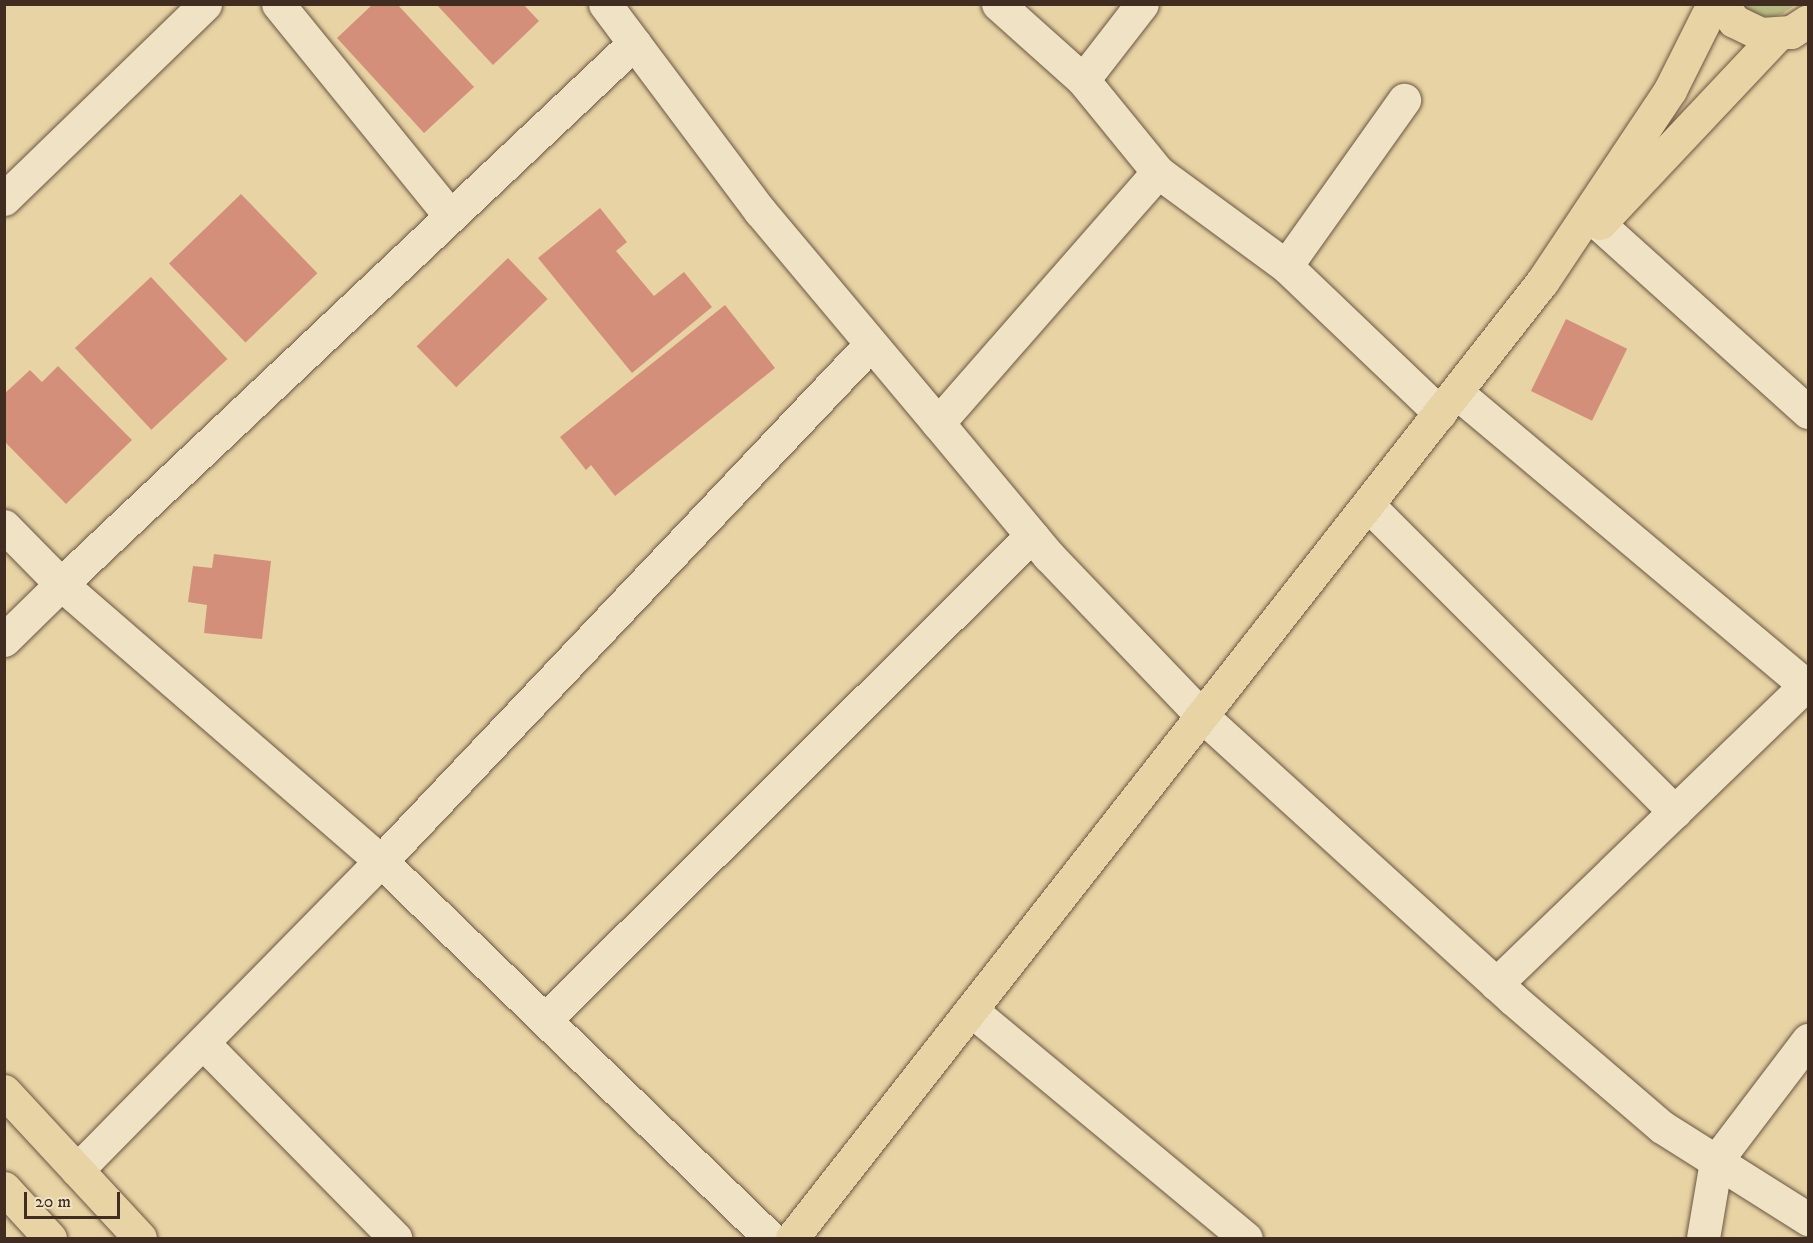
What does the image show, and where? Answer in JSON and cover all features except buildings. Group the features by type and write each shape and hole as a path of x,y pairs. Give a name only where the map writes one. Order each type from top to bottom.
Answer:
{"main road":[{"path":"792,1239 1542,282 1670,90 1713,4"},
{"path":"1722,4 1734,21 1761,34 1777,35 1791,32 1809,21"},
{"path":"1542,282 1777,35"},
{"path":"4,1091 140,1239"},
{"path":"4,1188 50,1239"}],"street":[{"path":"4,199 205,4"},
{"path":"278,4 450,216"},
{"path":"605,4 760,212 1032,536 1202,716 1496,984 1662,1127 1809,1219"},
{"path":"998,4 1083,80 1158,172 1286,266 1448,403 1807,684 1496,984"},
{"path":"1083,80 1142,4"},
{"path":"4,640 634,43"},
{"path":"1286,266 1404,100"},
{"path":"938,423 1158,172"},
{"path":"1599,224 1809,412"},
{"path":"77,1170 381,861 872,344"},
{"path":"1368,505 1675,812"},
{"path":"4,526 61,584 381,861 770,1239"},
{"path":"545,1020 1032,536"},
{"path":"971,1010 1246,1239"},
{"path":"1702,1239 1716,1161 1809,1040"},
{"path":"202,1043 395,1239"}],"green space":[{"path":"1741,5 1795,5 1782,14 1770,17 1757,15"}]}
